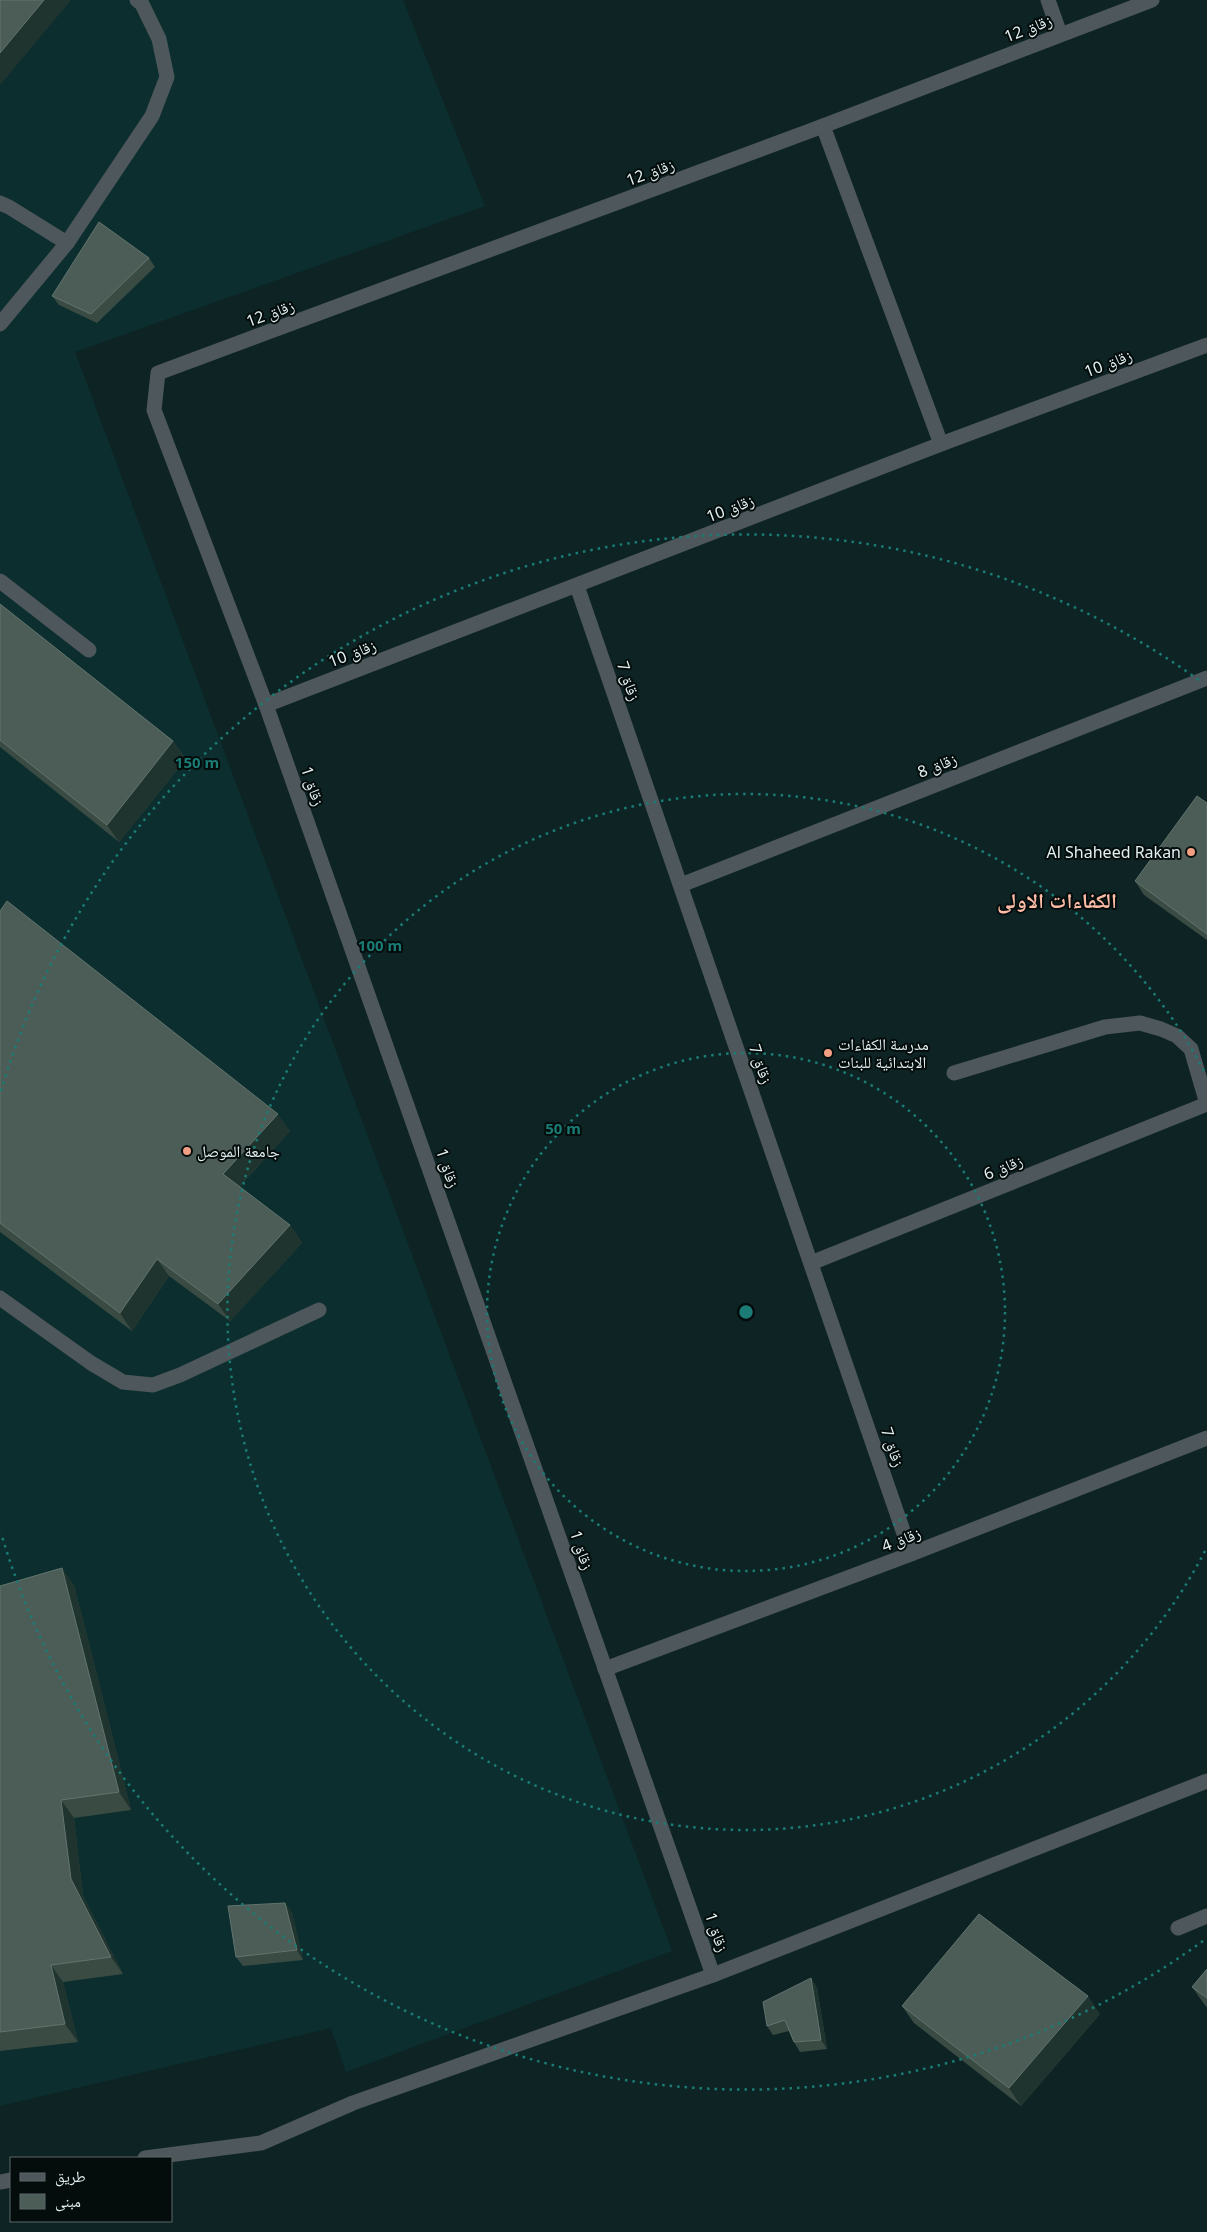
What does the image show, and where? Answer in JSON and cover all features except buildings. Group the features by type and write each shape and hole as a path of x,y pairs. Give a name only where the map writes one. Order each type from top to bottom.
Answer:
{"street":[{"path":"0,324 66,243 152,116 167,77 159,39 142,4 137,0"},
{"path":"1048,0 1060,34"},
{"name":"زقاق 12","path":"158,373 823,126 1152,0"},
{"path":"823,126 941,444"},
{"path":"0,203 10,207 66,243"},
{"name":"زقاق 10","path":"266,705 941,444 1207,345"},
{"name":"زقاق 1","path":"158,373 154,410 266,705 713,1975"},
{"path":"0,581 89,650"},
{"name":"زقاق 7","path":"577,586 911,1554"},
{"name":"زقاق 8","path":"681,885 1207,678"},
{"path":"954,1073 1105,1027 1140,1023 1162,1029 1177,1036 1191,1049 1207,1104"},
{"name":"زقاق 6","path":"811,1264 1207,1104"},
{"path":"0,1298 90,1363 123,1382 153,1385 180,1375 319,1310"},
{"name":"زقاق 4","path":"606,1670 911,1554 1207,1438"},
{"path":"153,2157 262,2143 353,2104 713,1975 1207,1781"},
{"path":"1178,1928 1207,1916"}],"shaded area":[{"name":"جامعة الموصل","path":"0,0 403,0 485,206 75,352 672,1951 346,2072 331,2028 0,2106"}],"place":[{"name":"Al Shaheed Rakan","path":"1191,852"},
{"name":"مدرسة الكفاءات الابتدائية للبنات","path":"828,1053"},
{"name":"جامعة الموصل","path":"187,1151"}],"district":[{"name":"الكفاءات الاولى","path":"1057,901"}]}
